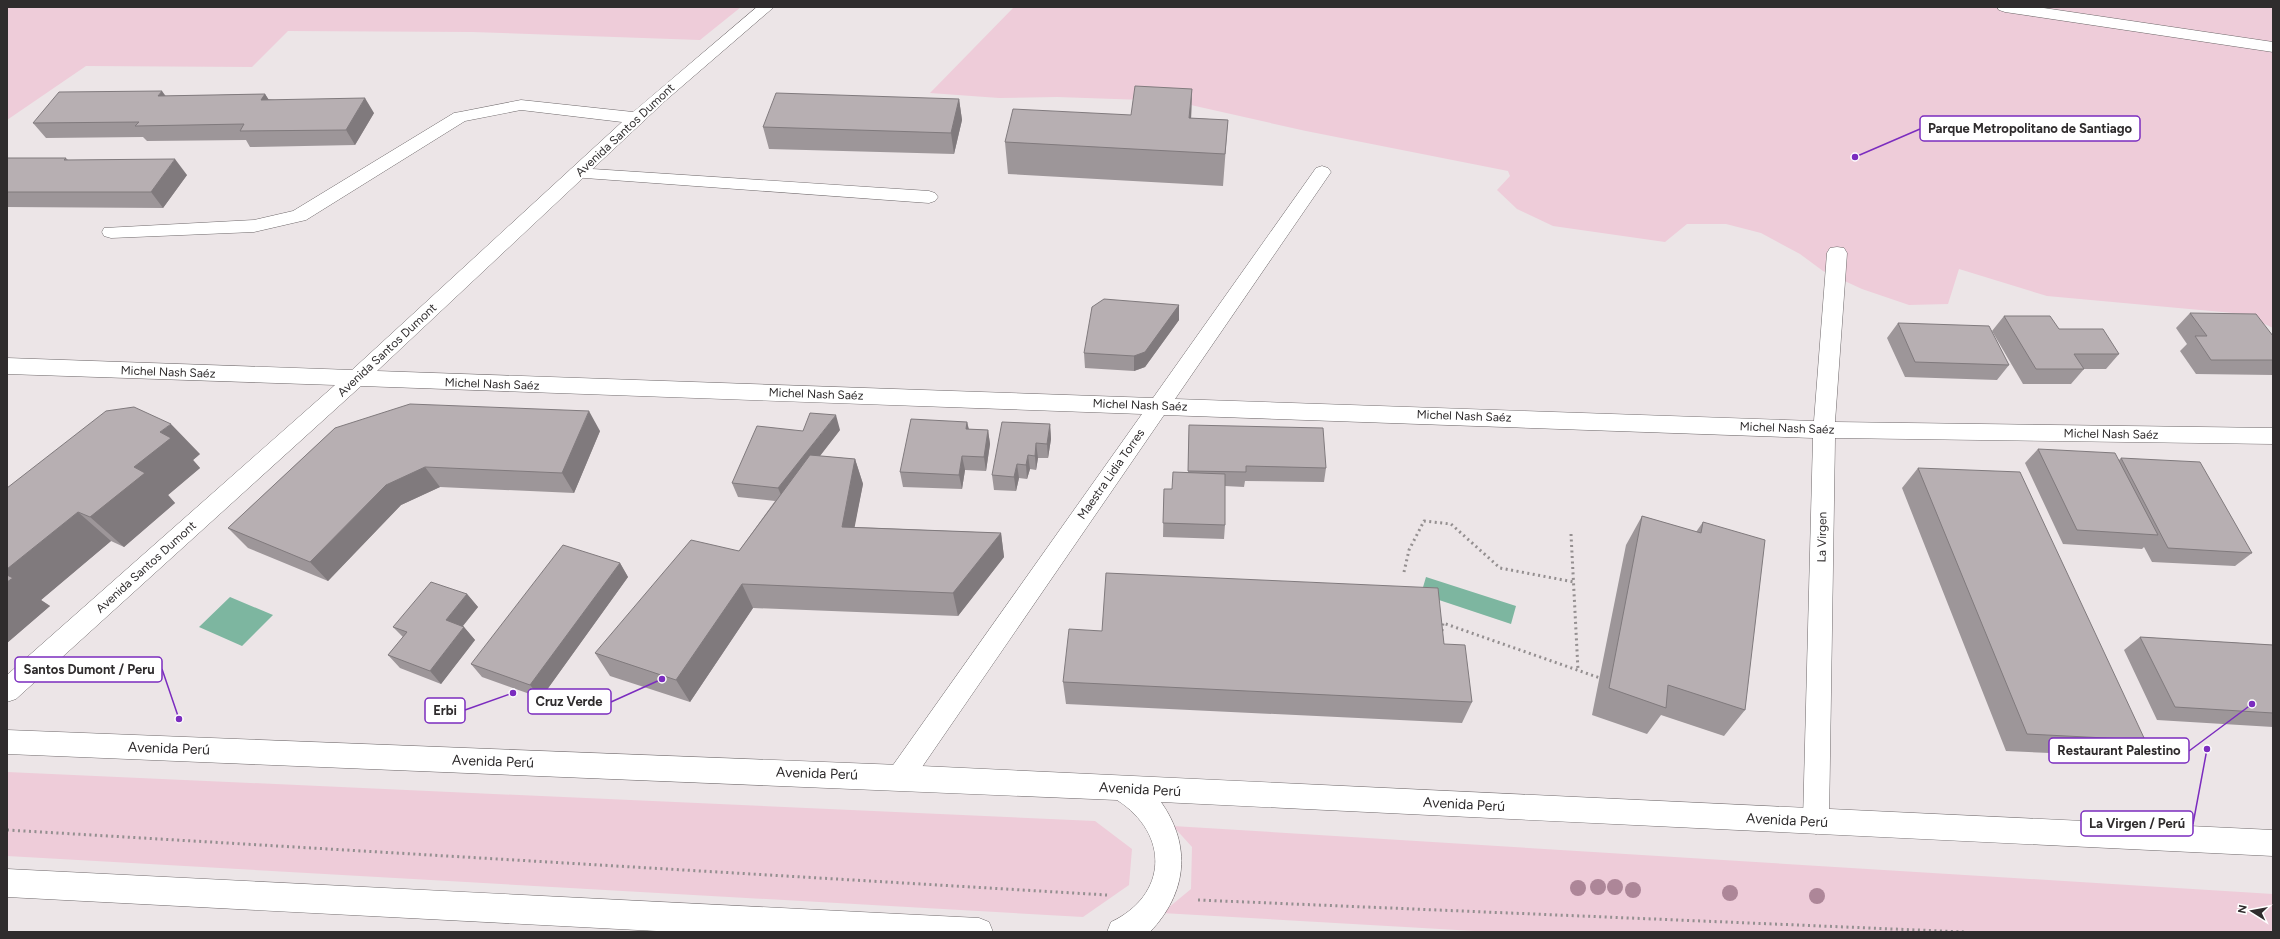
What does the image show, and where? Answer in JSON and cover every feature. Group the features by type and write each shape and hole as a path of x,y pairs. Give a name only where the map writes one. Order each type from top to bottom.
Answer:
{"street":[{"name":"Avenida Santos Dumont","path":"7,692 356,379 637,118 766,7"},
{"path":"2005,7 2273,47"},
{"path":"111,232 254,226 299,216 460,116 521,105 637,118"},
{"name":"Maestra Lidia Torres","path":"900,777 1322,172"},
{"name":"La Virgen","path":"1816,821 1824,430 1837,253"},
{"name":"Michel Nash Saéz","path":"7,366 1159,405 1824,430 2273,436"},
{"name":"Avenida Perú","path":"7,742 900,777 2273,843"},
{"path":"1121,932 1139,922 1160,898 1170,867 1166,834 1149,807 1122,788"},
{"path":"7,883 790,928 979,932"}],"lane":[{"path":"577,174 929,197"}],"path":[{"path":"1404,572 1409,550 1424,521 1452,524 1500,568 1574,582"},
{"path":"1571,534 1578,670"},
{"path":"1441,638 1443,623 1600,678"},
{"path":"7,830 1160,898 1965,932"}],"shaded area":[{"path":"7,7 741,7 700,40 472,32 288,31 252,67 86,66 7,120"},
{"path":"1014,7 2273,7 2273,328 2244,314 2047,296 1959,269 1948,304 1909,305 1862,289 1823,271 1800,254 1761,233 1726,224 1687,224 1665,242 1553,226 1517,209 1497,190 1510,176 1508,171 1306,131 1173,101 1057,97 999,98 930,93"},
{"path":"1426,577 1516,606 1511,624 1421,594"},
{"path":"230,597 273,615 242,646 199,627"},
{"path":"7,772 1095,821 1132,849 1129,885 1083,917 7,856"},
{"path":"1173,826 2273,894 2273,932 1492,932 1162,913 1191,889 1192,847"}],"building":[{"path":"1135,86 1192,89 1189,118 1228,120 1225,154 1005,142 1013,109 1131,115"},
{"path":"162,91 158,96 265,94 261,100 365,98 346,130 240,131 244,124 135,126 139,122 33,123 59,92"},
{"path":"776,93 959,99 951,133 763,127"},
{"path":"7,158 66,158 64,160 175,159 151,192 7,192"},
{"path":"1104,299 1179,305 1145,352 1134,356 1084,353 1092,307"},
{"path":"2190,313 2256,314 2273,336 2273,360 2211,360 2195,336 2207,336"},
{"path":"2004,316 2050,316 2059,329 2103,329 2119,354 2074,354 2084,369 2036,369"},
{"path":"1898,323 1989,326 2009,365 1915,362"},
{"path":"410,404 589,411 562,473 425,467 386,485 310,562 228,528 335,428"},
{"path":"134,407 171,424 160,432 171,438 134,467 145,473 90,517 78,512 7,569 7,488 106,411"},
{"path":"810,413 836,415 778,488 732,483 757,426 803,431"},
{"path":"911,419 967,422 966,429 988,430 984,457 962,456 959,475 900,472"},
{"path":"1002,422 1050,424 1047,444 1036,443 1035,456 1028,455 1026,465 1017,464 1014,477 992,475"},
{"path":"1189,425 1323,428 1326,468 1246,466 1246,472 1188,471"},
{"path":"2038,449 2115,453 2158,535 2077,530"},
{"path":"810,455 855,459 842,527 1001,533 953,593 742,584 676,680 595,653 691,540 739,551"},
{"path":"2121,458 2200,462 2252,553 2168,548"},
{"path":"1918,468 2020,472 2145,740 2027,734"},
{"path":"1173,472 1225,474 1225,525 1163,523 1164,489 1172,489"},
{"path":"1642,516 1701,533 1703,522 1765,540 1745,710 1668,685 1666,708 1609,688"},
{"path":"563,545 620,563 530,685 471,664"},
{"path":"1106,573 1438,588 1444,644 1465,645 1472,702 1063,682 1069,629 1102,631"},
{"path":"7,575 13,578 7,582"},
{"path":"431,582 467,594 446,620 464,627 430,671 388,655 407,632 393,627"},
{"path":"2140,637 2273,645 2273,713 2175,707"}],"place":[{"name":"Parque Metropolitano de Santiago","path":"1855,157"},
{"name":"Cruz Verde","path":"662,679"},
{"name":"Erbi","path":"513,693"},
{"name":"Restaurant Palestino","path":"2252,704"},
{"name":"Santos Dumont / Peru","path":"179,719"},
{"name":"La Virgen / Perú","path":"2207,749"}]}
